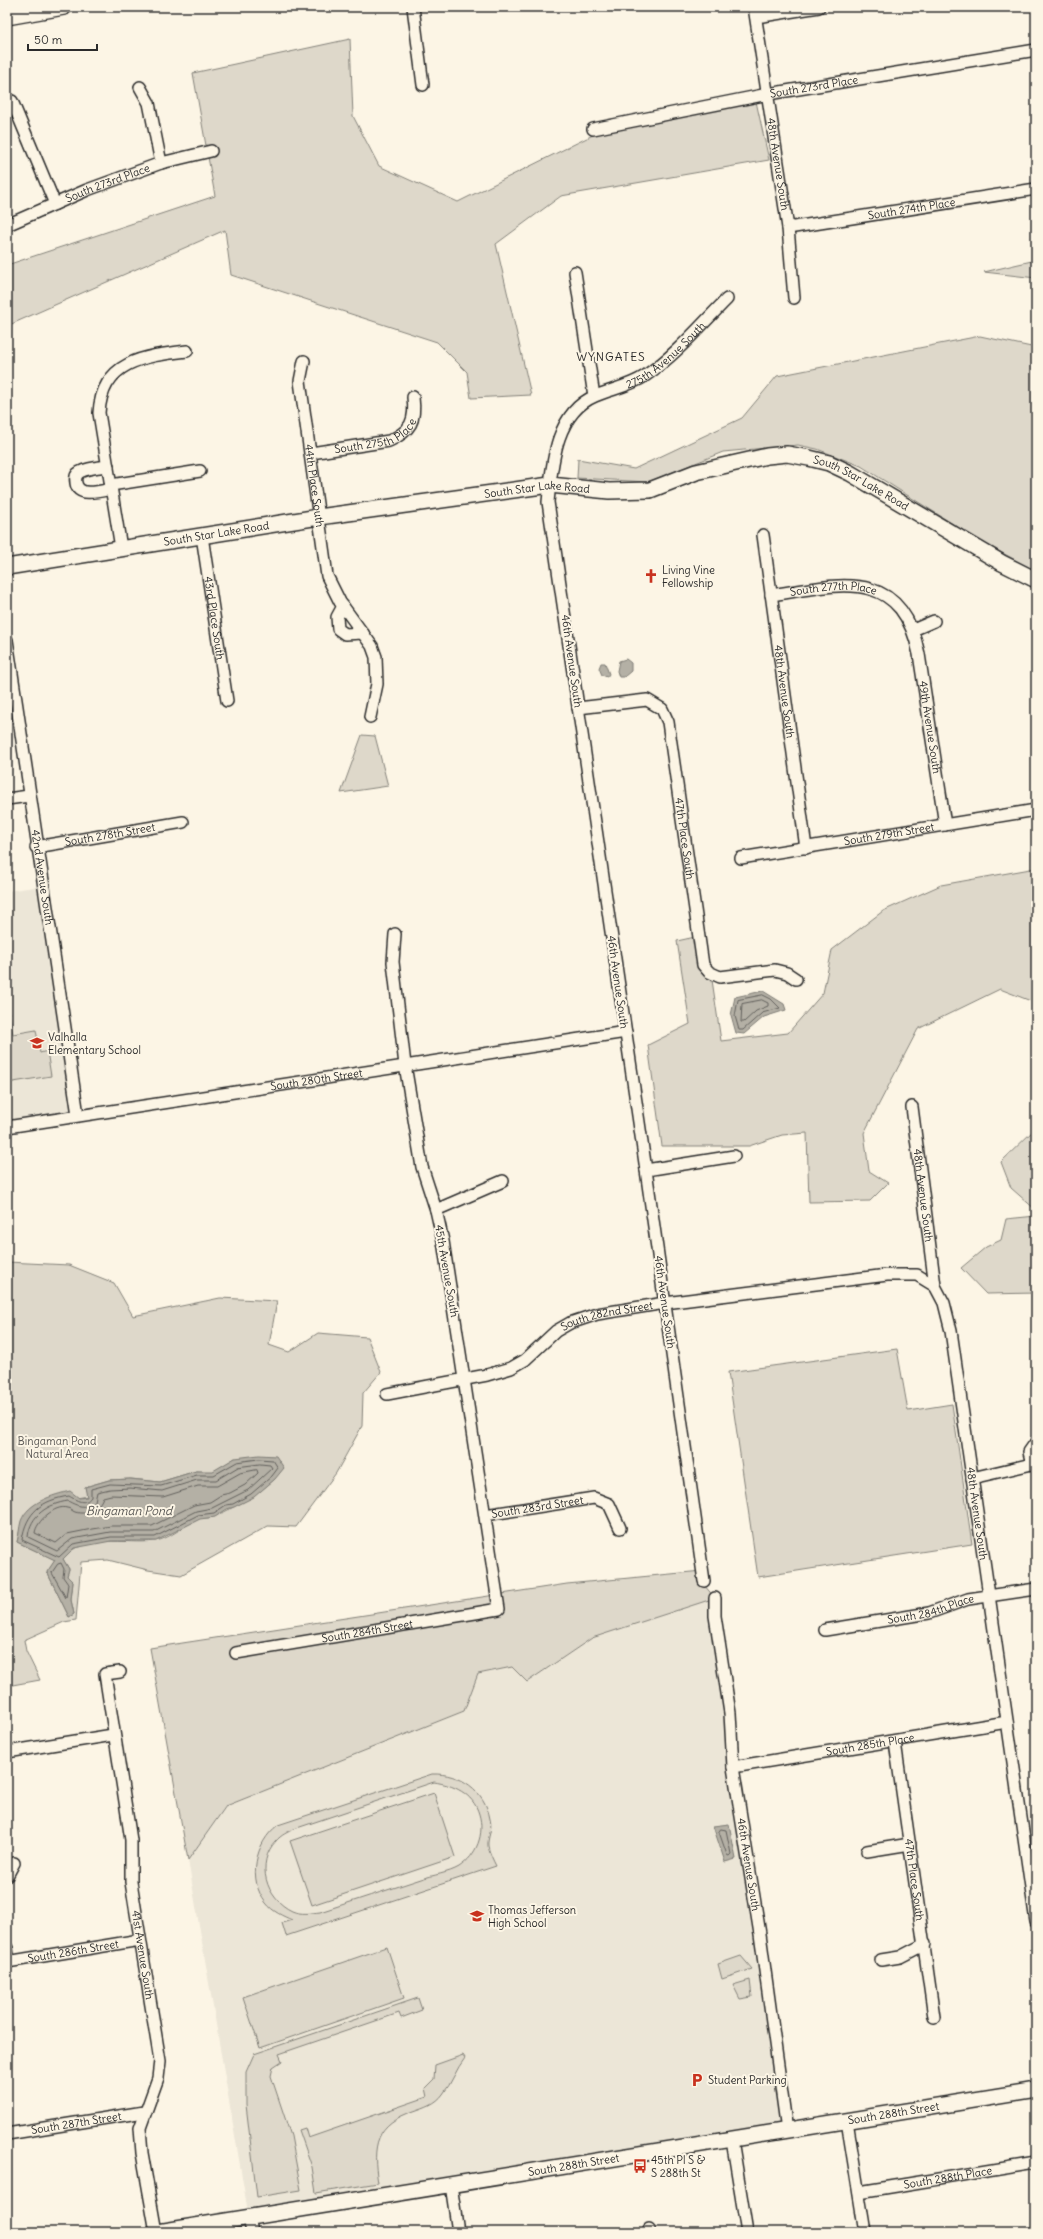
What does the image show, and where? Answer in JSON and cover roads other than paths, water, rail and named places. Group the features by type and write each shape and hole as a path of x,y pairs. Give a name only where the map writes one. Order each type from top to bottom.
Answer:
{"street":[{"path":"7,17 64,7"},
{"path":"412,7 423,85"},
{"path":"755,12 819,7"},
{"name":"48th Avenue South","path":"755,12 788,228 794,298"},
{"name":"South 273rd Place","path":"593,129 768,94 1036,50"},
{"path":"140,87 149,103 161,163"},
{"path":"12,101 55,204"},
{"name":"South 273rd Place","path":"7,225 87,190 161,163 211,151"},
{"name":"South 274th Place","path":"788,228 1036,189"},
{"path":"575,272 594,396"},
{"name":"275th Avenue South","path":"594,396 620,389 644,377 671,356 727,299"},
{"path":"121,548 99,413 100,397 107,380 121,368 136,359 187,351"},
{"name":"44th Place South","path":"304,361 300,381 327,576 343,606 372,646 377,670 376,696 370,717"},
{"name":"46th Avenue South","path":"594,396 578,407 564,427 557,448 548,502 646,1170 704,1581"},
{"name":"South 275th Place","path":"311,453 389,440 401,436 409,430 412,422 413,397"},
{"name":"South Star Lake Road","path":"7,567 319,517 550,484 609,491 650,490 696,472 746,460 787,454 829,463 850,473 1002,563 1036,580"},
{"path":"108,466 81,471 77,474 76,482 79,489 85,492 200,471"},
{"name":"48th Avenue South","path":"763,535 806,848"},
{"name":"43rd Place South","path":"202,536 227,701"},
{"name":"South 277th Place","path":"771,595 851,585 874,590 893,601"},
{"name":"49th Avenue South","path":"893,601 905,614 913,630 924,680 945,825"},
{"path":"343,606 336,617 338,629 344,634 363,633"},
{"path":"913,630 934,621"},
{"name":"42nd Avenue South","path":"7,640 36,847 78,1115"},
{"name":"47th Place South","path":"578,708 647,700 659,706 665,713 668,722 702,958 709,972 720,977 775,970 787,973 796,979"},
{"path":"7,799 29,796"},
{"name":"South 279th Street","path":"741,858 1036,810"},
{"name":"South 278th Street","path":"36,847 183,822"},
{"name":"45th Avenue South","path":"395,934 393,962 405,1064 422,1166 436,1210 465,1379 499,1609"},
{"name":"South 280th Street","path":"7,1127 405,1064 626,1032"},
{"name":"48th Avenue South","path":"912,1107 935,1286 942,1298 948,1316 1036,1922"},
{"path":"646,1170 734,1156"},
{"path":"436,1210 503,1181"},
{"name":"South 282nd Street","path":"387,1394 465,1379 511,1368 525,1360 556,1331 570,1322 597,1314 665,1303 887,1274 917,1275 935,1286"},
{"path":"972,1478 1034,1464 1029,1452 1036,1442"},
{"name":"South 283rd Street","path":"485,1515 594,1498 609,1504 620,1528"},
{"name":"South 284th Place","path":"826,1630 929,1613 968,1599 1036,1589"},
{"name":"46th Avenue South","path":"715,1598 715,1616 730,1713 733,1767 760,1934 786,2131"},
{"name":"South 284th Street","path":"236,1653 499,1609"},
{"name":"41st Avenue South","path":"120,1672 104,1674 131,1840 131,1882 160,2061 158,2078 144,2112 140,2128 140,2138 157,2232"},
{"name":"South 285th Place","path":"733,1767 895,1742 1007,1722"},
{"path":"7,1752 113,1735"},
{"name":"47th Place South","path":"895,1742 934,2017"},
{"path":"867,1851 910,1844"},
{"path":"7,1876 14,1863"},
{"name":"South 286th Street","path":"8,1961 140,1940"},
{"path":"881,1960 900,1957 924,1944"},
{"path":"7,1948 8,1961"},
{"name":"South 288th Street","path":"157,2232 250,2225 451,2185 1036,2090"},
{"name":"South 287th Street","path":"7,2134 144,2112"},
{"path":"847,2121 865,2232"},
{"path":"732,2140 747,2232"},
{"name":"South 288th Place","path":"859,2192 1036,2163"},
{"path":"451,2185 458,2232"}],"water":[{"path":"626,659 631,663 631,671 624,677 619,677 617,671 619,661"},
{"path":"601,663 605,663 609,674 607,677 602,675 599,668"},
{"path":"763,991 784,1004 786,1010 764,1017 744,1034 736,1033 731,1015 735,997"},
{"name":"Bingaman Pond","path":"259,1455 276,1456 284,1468 275,1479 254,1497 227,1509 215,1517 200,1519 156,1541 111,1541 74,1548 63,1559 69,1569 67,1576 73,1582 71,1600 74,1614 69,1617 47,1572 55,1560 17,1542 21,1521 24,1514 35,1504 49,1497 70,1491 79,1498 87,1497 85,1487 109,1480 130,1479 160,1482 196,1471 213,1471 235,1458"},
{"path":"729,1824 736,1859 725,1862 713,1826"}],"place":[{"name":"Living Vine Fellowship","path":"651,576"},
{"name":"Valhalla Elementary School","path":"37,1043"},
{"name":"Thomas Jefferson High School","path":"477,1916"},
{"name":"Student Parking","path":"697,2080"},
{"name":"45th Pl S & S 288th St","path":"640,2166"}],"district":[{"name":"WYNGATES","path":"611,356"}],"park label":[{"name":"Bingaman Pond Natural Area","path":"57,1447"}]}
